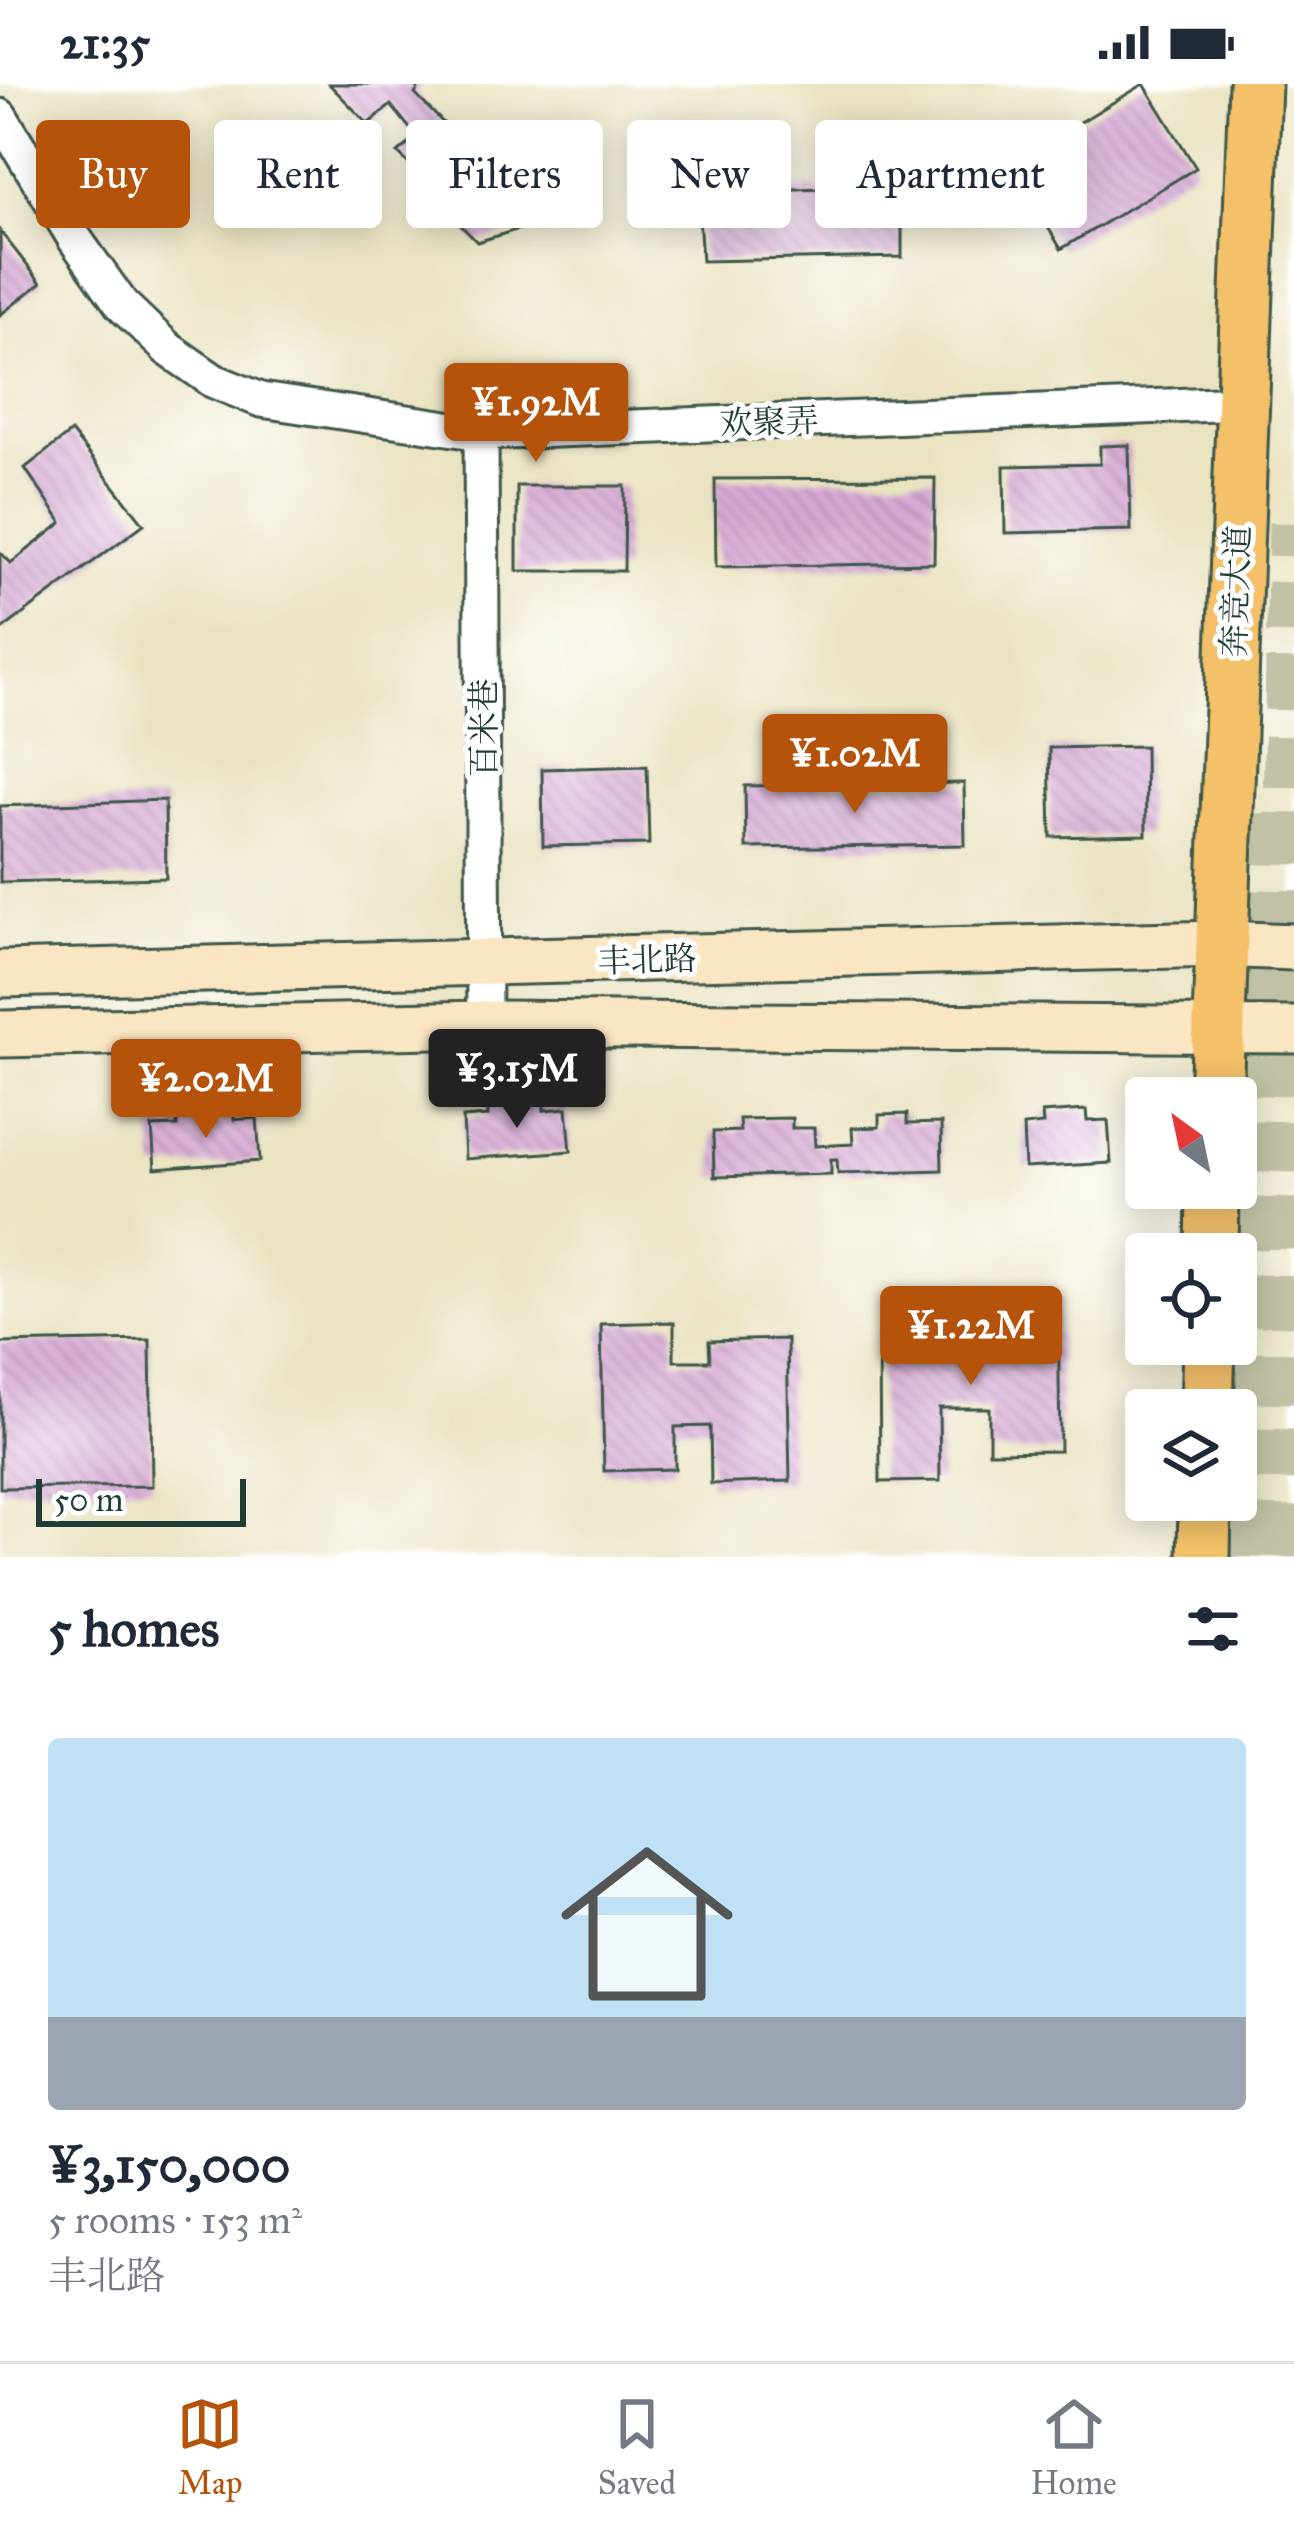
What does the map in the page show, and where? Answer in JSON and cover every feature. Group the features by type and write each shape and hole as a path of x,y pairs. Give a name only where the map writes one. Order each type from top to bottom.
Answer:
{"main road":[{"name":"奔竞大道","path":"1216,1077 1255,84"},
{"name":"丰北路","path":"0,974 1220,944 1294,947"},
{"name":"丰北路","path":"0,1034 484,1024 1294,1030"},
{"path":"1204,1557 1205,1521"}],"street":[{"name":"欢聚弄","path":"0,116 122,305 168,350 214,381 262,400 481,433 1243,403"},
{"name":"百米巷","path":"481,433 484,1024"}],"building":[{"path":"329,84 421,84 415,94 440,120 406,123 391,105 373,120 364,120"},
{"path":"1144,84 1196,168 1061,249 1048,228 1087,228 1084,120"},
{"path":"815,188 815,228 902,228 902,257 702,261 700,228 791,228 791,189"},
{"path":"463,228 523,228 477,242"},
{"path":"0,231 41,283 0,315"},
{"path":"71,432 144,524 0,631 0,552 11,563 62,523 25,468"},
{"path":"1129,445 1131,530 1005,533 1004,466 1100,464 1100,446"},
{"path":"935,478 934,563 716,567 715,479"},
{"path":"517,486 625,486 624,571 517,571"},
{"path":"1145,746 1146,835 1051,837 1049,748"},
{"path":"647,766 649,844 543,846 542,769"},
{"path":"964,783 965,845 746,848 745,786"},
{"path":"165,800 166,878 0,882 0,806"},
{"path":"544,1100 544,1110 567,1108 571,1151 465,1159 463,1118 488,1116 487,1104"},
{"path":"233,1110 234,1120 257,1118 260,1161 155,1169 152,1127 177,1126 177,1114"},
{"path":"1086,1110 1087,1121 1108,1120 1111,1163 1025,1168 1023,1126 1043,1124 1042,1113"},
{"path":"907,1114 907,1124 941,1123 942,1170 838,1173 837,1159 831,1159 831,1174 714,1177 713,1132 740,1131 739,1119 792,1118 792,1128 814,1128 815,1146 853,1144 852,1128 879,1127 879,1115"},
{"path":"1058,1299 1060,1451 989,1452 989,1408 939,1408 940,1481 880,1482 879,1335 947,1334 947,1350 982,1349 982,1300"},
{"path":"674,1322 674,1361 710,1361 709,1341 787,1339 790,1481 711,1484 710,1426 675,1427 675,1469 604,1471 601,1324"},
{"path":"150,1340 152,1486 0,1488 0,1343"}],"tunnel":[{"path":"1272,1557 1294,523"},
{"path":"1236,1557 1252,798"}]}
